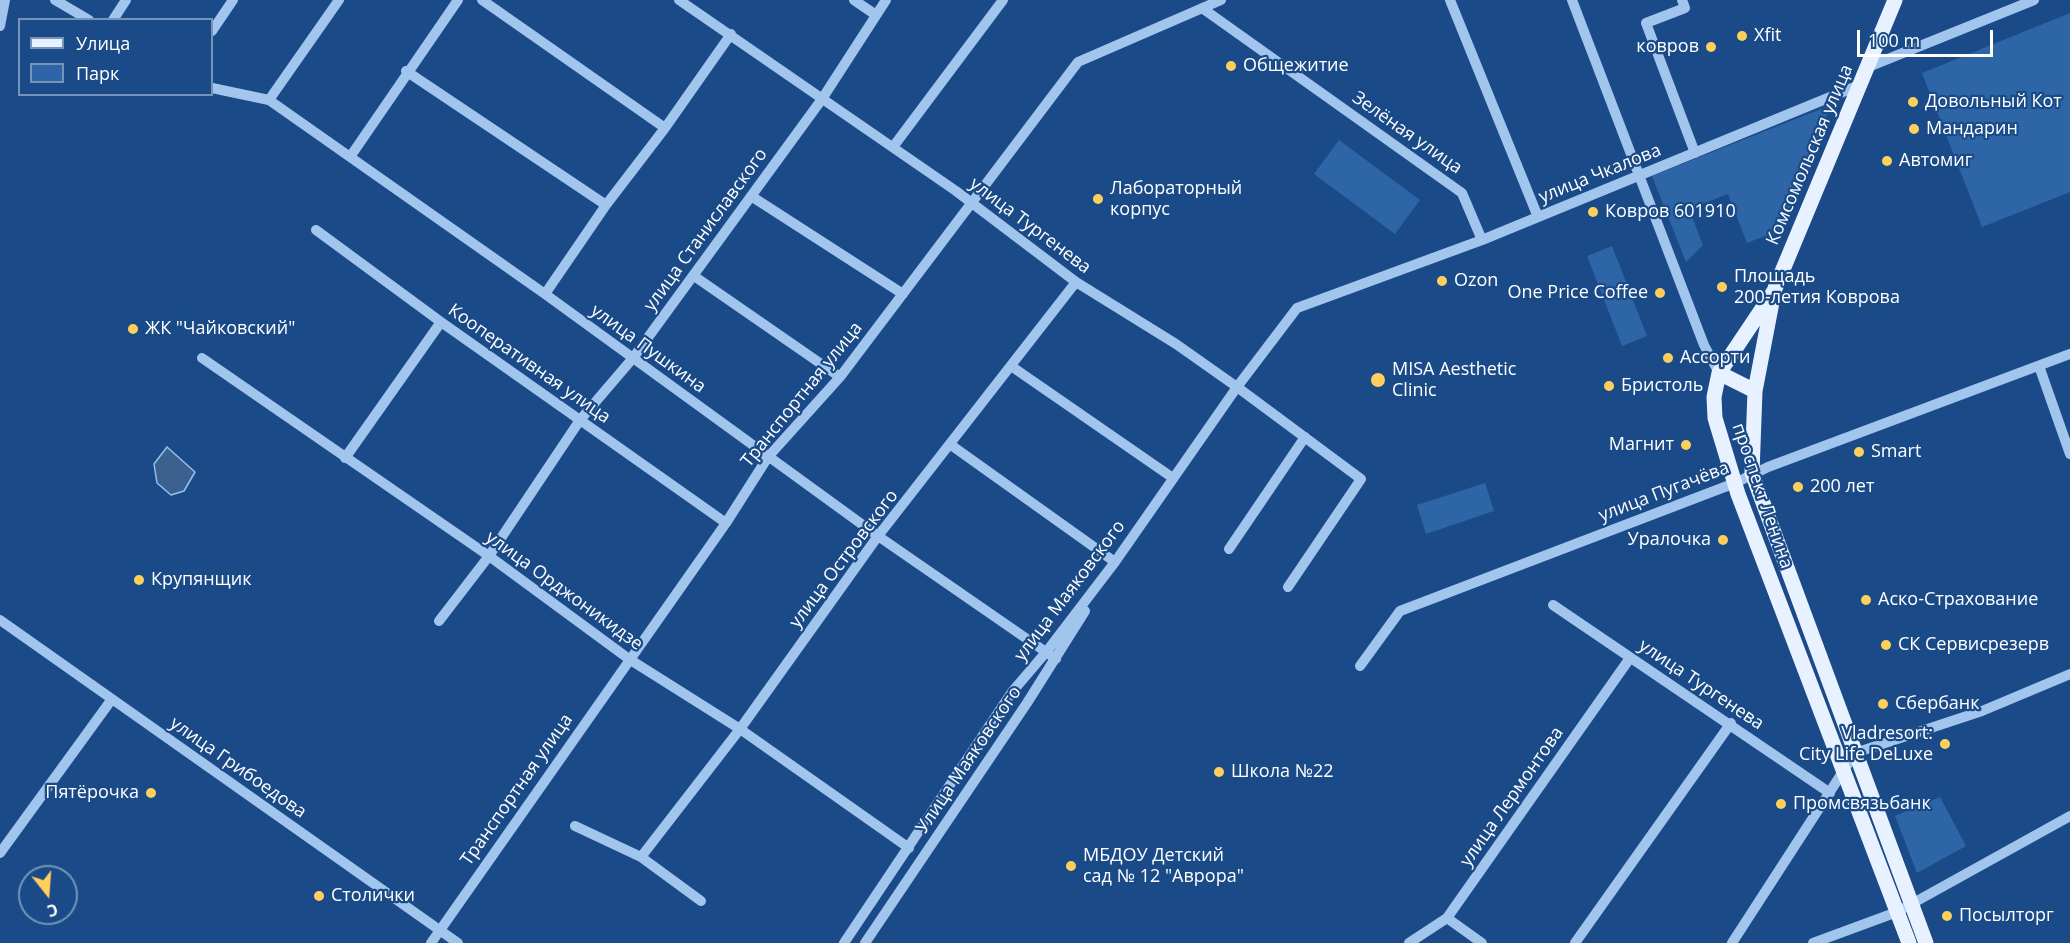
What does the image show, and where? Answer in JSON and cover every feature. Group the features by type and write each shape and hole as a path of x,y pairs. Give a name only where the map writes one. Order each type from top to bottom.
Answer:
{"main road":[{"name":"Комсомольская улица","path":"1719,373 1774,291 1862,84 1894,0"},
{"name":"Комсомольская улица","path":"1755,391 1774,291"},
{"path":"1719,373 1755,391"},
{"name":"проспект Ленина","path":"1719,373 1714,397 1715,418 1735,483 1909,943"},
{"name":"проспект Ленина","path":"1755,391 1752,473 1926,943"}],"street":[{"path":"55,0 86,18"},
{"path":"114,18 126,0"},
{"path":"213,30 233,0"},
{"path":"269,100 339,0"},
{"path":"350,157 406,72 458,0"},
{"path":"482,0 665,128"},
{"name":"улица Тургенева","path":"680,0 972,203 1076,282 1176,344 1361,478 1288,587"},
{"path":"854,0 876,15"},
{"name":"улица Станиславского","path":"439,621 489,556 580,420 633,358 822,99 886,0"},
{"path":"893,147 1003,0"},
{"path":"1187,0 1197,10"},
{"name":"Транспортная улица","path":"431,943 628,659 726,523 768,457 840,377 1078,62 1221,0"},
{"path":"1450,0 1538,218"},
{"path":"1572,0 1704,345 1719,373"},
{"path":"1682,0 1685,9 1646,23 1695,153"},
{"path":"1868,67 2034,0"},
{"path":"0,26 7,1"},
{"name":"Зелёная улица","path":"1197,10 1462,193 1482,240"},
{"path":"545,294 606,205 665,128 732,34"},
{"path":"406,72 606,205"},
{"name":"улица Чкалова","path":"1349,290 1538,218 1862,84"},
{"name":"улица Пушкина","path":"213,88 269,100 545,294 878,536 1056,659"},
{"path":"751,196 903,294"},
{"name":"Кооперативная улица","path":"316,230 441,322 726,523"},
{"path":"694,276 840,377"},
{"name":"улица Островского","path":"641,857 740,729 878,536 1076,282"},
{"name":"улица Маяковского","path":"844,943 1011,692 1047,651 1115,562 1237,387 1298,308 1349,290"},
{"path":"345,458 441,322"},
{"name":"улица Пугачёва","path":"1360,666 1400,611 1735,483 1752,473 2070,354"},
{"name":"улица Орджоникидзе","path":"202,358 489,556 628,659 740,729 909,848"},
{"path":"1011,366 1173,478"},
{"path":"2039,366 2070,454"},
{"path":"1229,549 1305,437"},
{"path":"951,445 1115,562"},
{"name":"Улица Маяковского","path":"866,943 1056,659 1115,562"},
{"name":"улица Тургенева","path":"1553,605 1731,723 1830,793"},
{"name":"улица Грибоедова","path":"0,620 458,943"},
{"name":"улица Лермонтова","path":"1409,943 1447,918 1630,658"},
{"path":"1732,943 1856,753 1982,711 2070,674"},
{"path":"0,853 112,699"},
{"path":"1575,943 1731,723"},
{"path":"1813,943 1898,912 2070,816"},
{"path":"575,826 641,857 700,901"},
{"path":"1447,918 1482,943"}],"green space":[{"path":"2070,13 2070,192 1982,227 1922,73"},
{"path":"1831,105 1781,230 1747,243 1728,194 1689,209 1703,245 1686,262 1652,176"},
{"path":"1339,140 1420,200 1395,234 1314,174"},
{"path":"1612,246 1647,336 1622,346 1587,256"},
{"path":"1485,483 1494,511 1426,534 1417,505"},
{"path":"1940,797 1966,846 1917,873 1895,816"}],"shaded area":[{"path":"167,447 195,472 184,491 171,495 157,483 154,464"}],"place":[{"name":"Xfit","path":"1742,36"},
{"name":"ковров","path":"1711,47"},
{"name":"Общежитие","path":"1231,66"},
{"name":"Довольный Кот","path":"1913,102"},
{"name":"Мандарин","path":"1914,129"},
{"name":"Автомиг","path":"1887,161"},
{"name":"Лабораторный корпус","path":"1098,199"},
{"name":"Ковров 601910","path":"1593,212"},
{"name":"Ozon","path":"1442,281"},
{"name":"Площадь 200-летия Коврова","path":"1722,287"},
{"name":"One Price Coffee","path":"1660,293"},
{"name":"ЖК \"Чайковский\"","path":"133,329"},
{"name":"Ассорти","path":"1668,358"},
{"name":"MISA Aesthetic Clinic","path":"1378,380"},
{"name":"Бристоль","path":"1609,386"},
{"name":"Магнит","path":"1686,445"},
{"name":"Smart","path":"1859,452"},
{"name":"200 лет","path":"1798,487"},
{"name":"Уралочка","path":"1723,540"},
{"name":"Крупянщик","path":"139,580"},
{"name":"Аско-Страхование","path":"1866,600"},
{"name":"СК Сервисрезерв","path":"1886,645"},
{"name":"Сбербанк","path":"1883,704"},
{"name":"Vladresort: City Life DeLuxe","path":"1945,744"},
{"name":"Школа №22","path":"1219,772"},
{"name":"Пятёрочка","path":"151,793"},
{"name":"Промсвязьбанк","path":"1781,804"},
{"name":"МБДОУ Детский сад № 12 \"Аврора\"","path":"1071,866"},
{"name":"Столички","path":"319,896"},
{"name":"Посылторг","path":"1947,916"}]}
